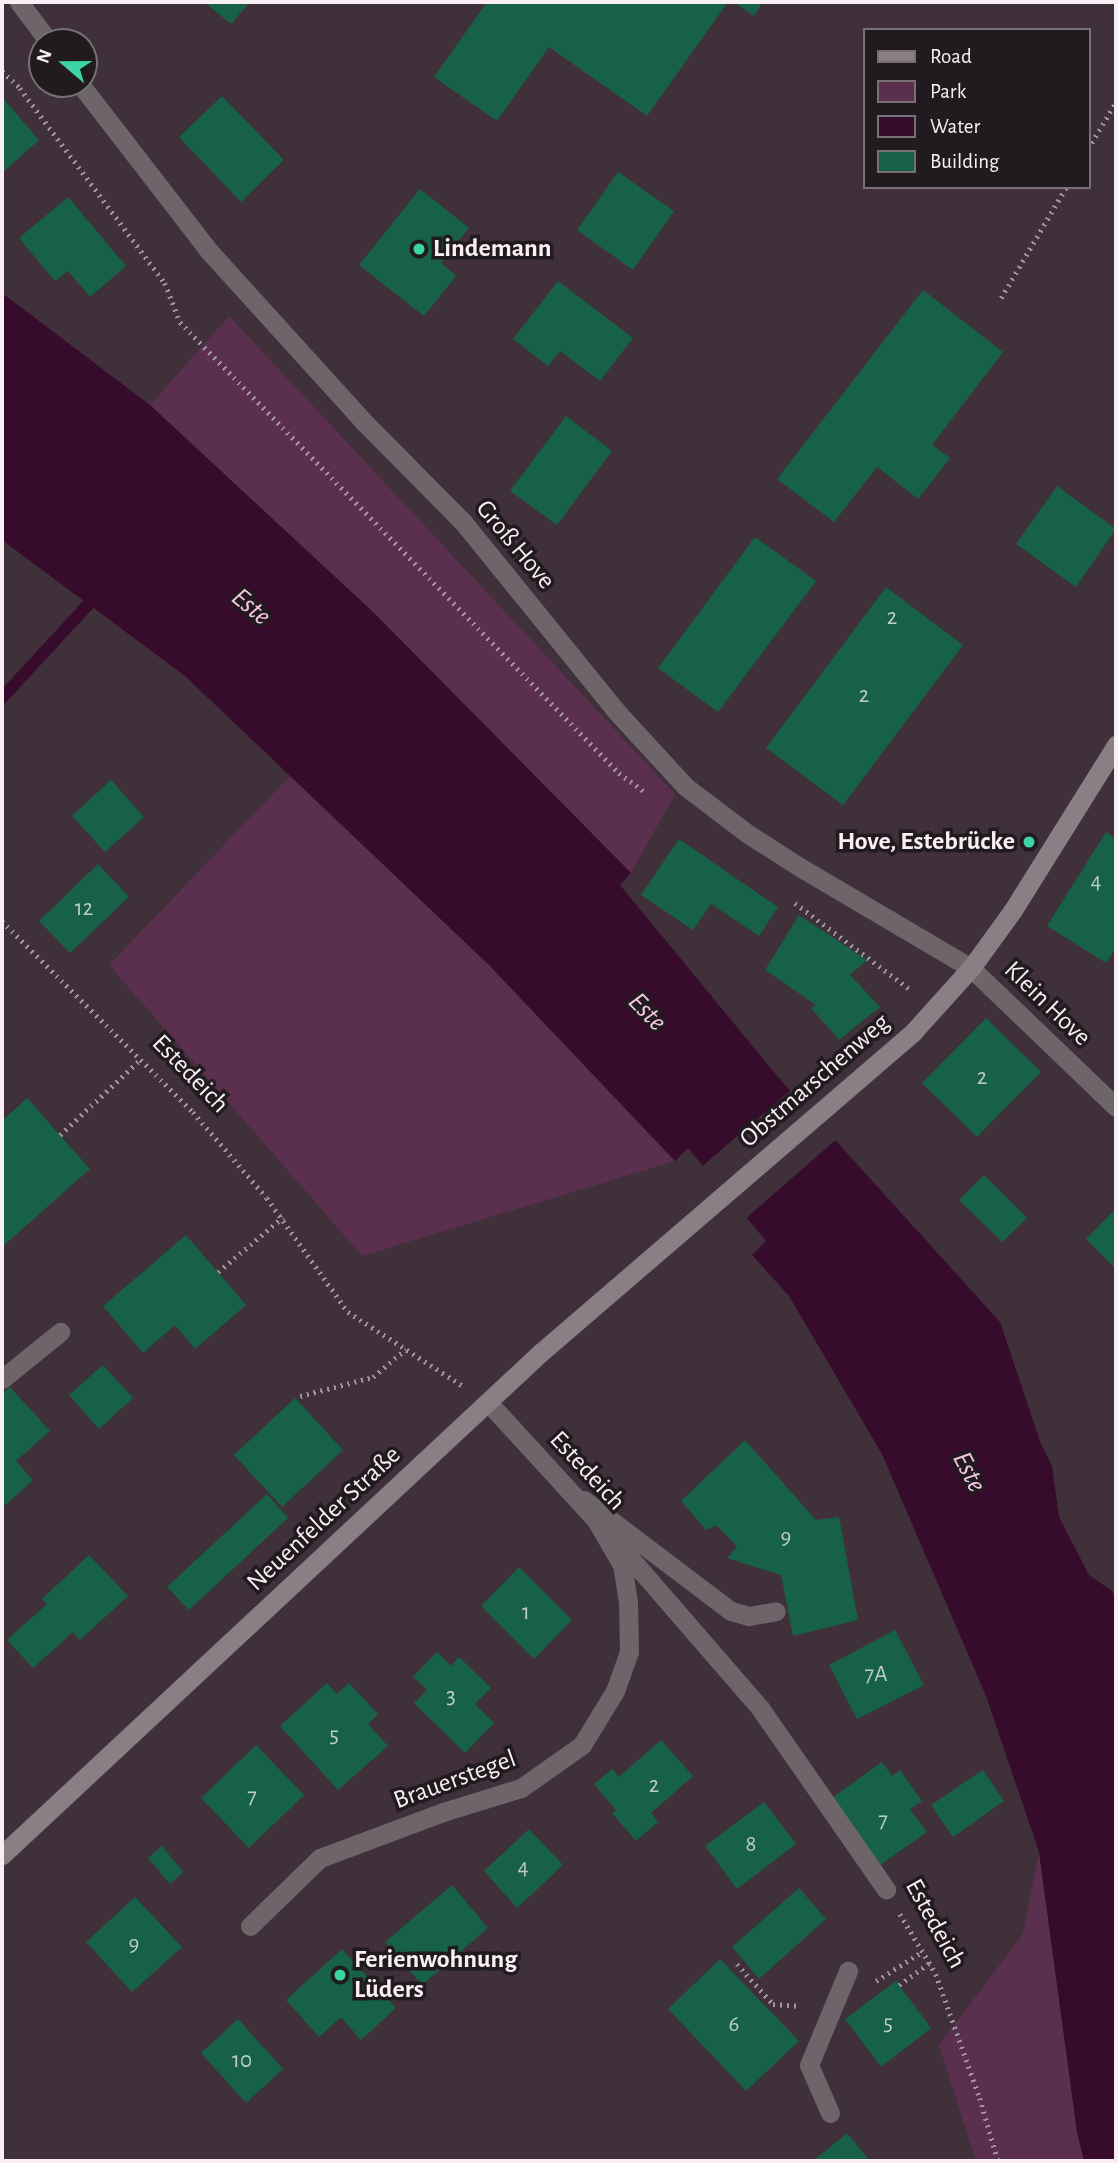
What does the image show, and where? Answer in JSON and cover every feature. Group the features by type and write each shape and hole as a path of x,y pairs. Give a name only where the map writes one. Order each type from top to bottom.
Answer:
{"main road":[{"path":"971,968 1053,848 1116,745"},
{"name":"Obstmarschenweg","path":"686,1226 914,1031 971,968"},
{"name":"Neuenfelder Straße","path":"2,1855 538,1354 686,1226"}],"street":[{"path":"19,2 38,28"},
{"name":"Groß Hove","path":"91,98 209,251 357,415 463,522 615,711 686,787 781,855 971,968"},
{"name":"Klein Hove","path":"971,968 1116,1107"},
{"path":"2,1378 60,1332"},
{"name":"Estedeich","path":"488,1402 596,1520 760,1708 886,1889"},
{"path":"561,1483 731,1611 749,1616 776,1611"},
{"name":"Brauerstegel","path":"250,1926 320,1858 443,1812 522,1788 582,1745 614,1691 629,1651 628,1602 622,1565 596,1520"},
{"path":"830,2113 809,2065 848,1971"}],"path":[{"path":"1090,146 1116,102"},
{"path":"1001,298 1065,189"},
{"name":"Estedeich","path":"2,920 193,1112 282,1217 348,1312 488,1402"},
{"path":"60,1135 141,1060"},
{"path":"218,1272 282,1217"},
{"path":"300,1396 373,1377 406,1349"},
{"name":"Estedeich","path":"886,1889 929,1963 980,2098 998,2161"},
{"path":"887,1973 922,1952"},
{"path":"899,1985 929,1963"}],"green space":[{"path":"229,316 675,794 631,873 373,612 150,405"},
{"path":"290,776 489,965 675,1161 362,1256 109,965"},
{"path":"1039,1852 1077,2132 1084,2161 976,2161 939,2045 1023,1934"}],"water":[{"name":"Este","path":"2,293 150,405 373,612 631,873 620,885 778,1077 1000,1322 1041,1444 1052,1466 1059,1517 1089,1575 1112,1591 1116,1601 1116,2161 1084,2161 1077,2132 1039,1852 986,1696 882,1454 789,1296 752,1255 766,1241 688,1148 675,1161 489,965 185,676 2,540"}],"pier":[{"path":"793,1088 838,1138 744,1220 700,1168"}],"building":[{"path":"204,2 250,2 231,24"},
{"path":"487,2 728,2 647,116 549,47 497,121 434,77"},
{"path":"734,2 763,2 754,16"},
{"path":"222,96 284,160 241,202 179,137"},
{"path":"2,97 39,140 2,173"},
{"path":"618,172 674,211 633,270 577,230"},
{"path":"420,189 469,228 441,263 456,276 424,316 359,265"},
{"path":"68,197 126,266 90,297 68,271 55,281 19,238"},
{"path":"558,281 633,338 600,381 560,351 548,366 513,339"},
{"path":"923,290 1003,352 932,445 950,458 918,499 877,467 834,522 777,479"},
{"path":"566,416 612,451 557,525 510,491"},
{"path":"1057,486 1116,529 1076,587 1016,544"},
{"path":"755,537 816,581 718,712 658,668"},
{"path":"886,587 963,645 843,805 766,748"},
{"path":"111,780 144,817 105,852 72,816"},
{"path":"1106,832 1116,839 1116,948 1106,963 1047,926"},
{"path":"679,839 778,907 759,936 711,904 693,930 641,895"},
{"path":"98,864 129,897 70,953 39,921"},
{"path":"799,915 867,960 850,975 880,1007 839,1040 811,1008 816,1005 765,970"},
{"path":"986,1018 1041,1072 977,1137 922,1083"},
{"path":"27,1098 90,1169 2,1247 2,1121"},
{"path":"984,1175 1027,1218 1002,1242 959,1200"},
{"path":"1116,1208 1116,1269 1086,1239"},
{"path":"186,1235 246,1305 195,1349 175,1325 143,1353 103,1306"},
{"path":"103,1365 133,1398 99,1429 69,1395"},
{"path":"10,1387 50,1431 16,1461 33,1480 2,1508 2,1394"},
{"path":"295,1398 343,1450 282,1507 234,1455"},
{"path":"745,1440 816,1520 839,1517 858,1620 793,1636 781,1575 727,1558 737,1546 716,1525 706,1530 681,1501"},
{"path":"267,1494 288,1518 189,1610 167,1587"},
{"path":"89,1555 128,1596 80,1640 73,1632 33,1668 7,1640 47,1604 42,1599"},
{"path":"519,1567 572,1620 534,1659 481,1606"},
{"path":"895,1630 924,1685 857,1719 829,1665"},
{"path":"437,1652 451,1666 459,1657 491,1688 475,1704 494,1723 465,1753 414,1703 427,1690 413,1677"},
{"path":"327,1683 337,1694 349,1683 378,1714 368,1724 388,1746 338,1790 280,1726"},
{"path":"661,1740 693,1776 651,1813 658,1822 636,1841 612,1813 616,1810 594,1784 612,1769 619,1777"},
{"path":"256,1745 304,1795 249,1848 201,1798"},
{"path":"882,1762 892,1776 900,1770 922,1801 910,1809 927,1832 880,1865 832,1798"},
{"path":"983,1770 1004,1801 953,1837 931,1805"},
{"path":"764,1802 796,1844 737,1889 705,1846"},
{"path":"529,1829 563,1865 517,1908 484,1871"},
{"path":"162,1846 183,1872 170,1884 148,1858"},
{"path":"452,1885 488,1928 422,1985 385,1942"},
{"path":"799,1888 826,1919 759,1979 732,1947"},
{"path":"135,1897 182,1947 132,1992 86,1942"},
{"name":"Ferienwohnung Lüders","path":"342,1949 396,2008 361,2040 341,2017 319,2037 286,2000"},
{"path":"720,1959 799,2041 746,2091 668,2009"},
{"path":"896,1981 931,2028 881,2067 845,2019"},
{"path":"238,2019 283,2069 246,2103 201,2053"},
{"path":"847,2133 870,2161 813,2161"}],"waterway":[{"path":"2,698 99,593"}],"place":[{"name":"Lindemann","path":"419,249"},
{"name":"Hove, Estebrücke","path":"1029,842"},
{"name":"Ferienwohnung Lüders","path":"340,1975"}]}
